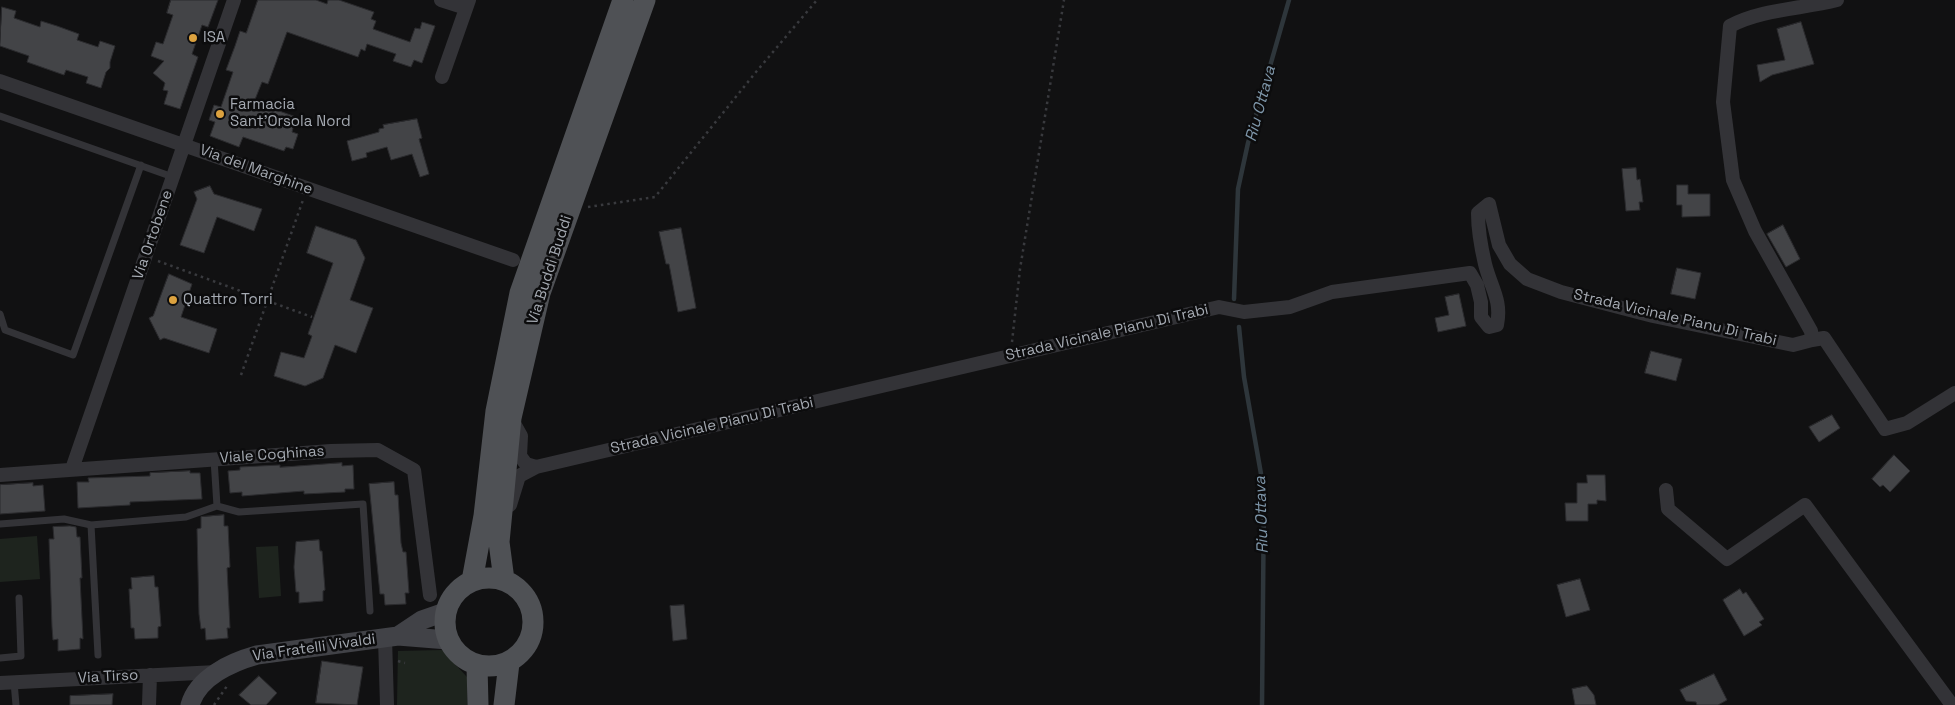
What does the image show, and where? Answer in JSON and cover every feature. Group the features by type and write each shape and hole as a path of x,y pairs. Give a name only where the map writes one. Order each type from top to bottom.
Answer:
{"main road":[{"name":"Via Buddi Buddi","path":"472,581 484,516 496,411 520,293 623,0"},
{"name":"Via Buddi Buddi","path":"504,580 499,542 511,418 540,293 645,0"},
{"path":"488,578 504,580 516,587 525,596 531,608 534,621 532,634 527,646 509,662 494,667 477,666 455,652 448,640 444,626 445,612 454,594 472,581 488,578"},
{"path":"504,705 509,662"},
{"path":"477,666 478,705"}],"street":[{"name":"Via Ortobene","path":"72,469 234,0"},
{"path":"440,0 467,4 442,77"},
{"path":"1837,0 1808,8 1747,17 1730,26 1723,102 1733,180 1755,231 1811,331 1812,340 1824,338 1885,429 1907,423 1955,393"},
{"name":"Via del Marghine","path":"0,81 513,260"},
{"name":"Strada Vicinale Pianu Di Trabi","path":"502,516 513,501 516,482 519,476 536,467 1218,307 1244,312 1290,307 1332,292 1470,273 1477,285 1481,302 1481,316 1490,327 1498,326 1500,310 1485,265 1478,230 1478,213 1489,204 1499,245 1510,264 1528,279 1561,292 1653,316 1793,344 1812,340"},
{"path":"511,418 521,436 520,456 526,464 536,467"},
{"name":"Viale Coghinas","path":"0,475 331,451 378,450 414,470 430,595"},
{"path":"1666,490 1668,509 1727,559 1805,505 1952,705"},
{"name":"Via Fratelli Vivaldi","path":"392,637 422,620 445,612"},
{"path":"387,705 392,637"},
{"name":"Via Fratelli Vivaldi","path":"190,705 193,696 216,672 236,661 258,655 392,637 448,640"},
{"name":"Via Tirso","path":"7,682 216,672"},
{"path":"149,705 150,675"}],"lane":[{"path":"0,116 173,177"},
{"path":"0,314 5,330 73,355 141,165"},
{"path":"214,459 217,506"},
{"path":"0,524 64,520 91,525 186,517 217,506 239,512 363,504 370,611"},
{"path":"91,525 98,655"},
{"path":"0,658 21,656 19,598"},
{"path":"7,682 16,705"}],"path":[{"path":"570,210 655,197 817,0"},
{"path":"1015,355 1012,344 1020,269 1064,0"},
{"path":"241,375 307,189"},
{"path":"145,257 312,317"}],"shaded area":[{"path":"37,536 40,579 0,582 0,539"},
{"path":"278,546 281,596 259,598 256,547"},
{"path":"442,650 467,677 467,705 397,705 398,651"}],"building":[{"path":"171,0 218,0 208,27 202,25 192,54 198,57 180,109 164,104 168,91 163,90 165,83 153,73 164,61 151,56 156,42 163,44 173,15 167,13"},
{"path":"258,0 316,0 327,4 328,0 339,0 374,12 371,19 376,21 373,29 410,42 415,28 420,29 422,22 435,26 422,63 414,60 411,67 393,61 396,54 367,44 365,51 361,49 358,57 287,32 268,84 262,82 254,102 296,117 292,132 298,134 293,149 286,147 284,151 243,137 239,147 210,136 215,122 209,120 214,105 221,107 233,72 226,70 240,31 246,33"},
{"path":"2,7 16,11 14,18 40,27 41,21 79,34 77,40 98,47 100,41 115,46 110,68 106,72 101,88 86,83 88,77 66,70 64,75 27,62 29,56 0,46"},
{"path":"1801,22 1814,64 1772,75 1760,82 1757,65 1785,60 1777,29"},
{"path":"417,119 422,138 419,139 429,174 420,177 412,154 391,160 387,147 366,153 367,157 352,161 347,141 379,132 379,129 384,128 383,125"},
{"path":"1636,168 1637,180 1640,179 1643,202 1639,202 1640,210 1626,211 1622,169"},
{"path":"1677,185 1688,185 1688,194 1710,194 1710,216 1682,217 1682,205 1677,205"},
{"name":"Quattro Torri","path":"210,186 214,194 262,209 254,231 217,217 204,253 180,245 197,199 194,192"},
{"path":"1783,225 1800,259 1786,267 1767,234"},
{"path":"316,226 356,240 365,258 350,300 373,308 356,353 335,345 323,378 305,386 274,376 281,352 304,358 312,336 308,334 333,263 307,253"},
{"path":"681,228 696,308 678,312 669,264 666,264 659,232"},
{"path":"1677,268 1701,273 1695,299 1671,294"},
{"name":"Quattro Torri","path":"169,274 192,284 181,317 217,329 209,353 164,338 160,340 149,318 153,316"},
{"path":"1459,294 1466,326 1438,332 1435,318 1449,315 1445,297"},
{"path":"1651,351 1682,359 1676,381 1645,373"},
{"path":"1832,415 1840,428 1819,442 1809,427"},
{"path":"1894,455 1910,471 1890,492 1883,485 1880,487 1872,479"},
{"path":"342,463 342,466 353,465 354,489 345,489 345,492 304,494 304,491 242,496 242,492 230,493 228,471 240,470 240,467 280,465 280,467"},
{"path":"190,471 190,473 200,473 202,499 130,502 130,505 78,508 77,482 89,482 88,478 150,476 150,473"},
{"path":"1587,475 1605,475 1606,501 1597,500 1597,504 1588,504 1588,521 1566,521 1565,503 1577,503 1577,483 1587,483"},
{"path":"394,482 395,495 398,495 401,543 403,552 406,552 409,593 405,593 406,604 385,605 384,594 380,594 369,484"},
{"path":"33,483 33,486 43,485 45,511 0,514 0,485"},
{"path":"224,515 224,526 228,526 230,567 227,568 230,628 227,628 228,638 206,640 205,628 201,629 199,614 197,529 201,528 201,517"},
{"path":"53,527 76,527 77,537 80,537 83,639 80,638 80,649 58,651 58,639 53,640 49,539 54,539"},
{"path":"319,540 320,551 322,551 325,590 323,591 323,601 299,603 299,592 296,592 294,567 296,542"},
{"path":"154,576 155,587 158,587 161,626 158,627 158,638 135,639 134,628 131,628 129,589 132,589 131,578"},
{"path":"1580,579 1590,610 1566,617 1557,585"},
{"path":"1740,589 1743,594 1746,592 1764,619 1759,622 1762,625 1744,636 1723,600"},
{"path":"684,605 687,639 673,641 670,606"},
{"path":"322,661 363,667 357,705 316,703"},
{"path":"1714,674 1727,700 1718,705 1697,705 1696,702 1686,701 1680,690"},
{"path":"259,676 277,693 266,705 251,705 239,695"},
{"path":"1587,686 1594,695 1596,705 1575,705 1572,689"},
{"path":"113,694 112,705 70,705 70,696"}],"waterway":[{"name":"Riu Ottava","path":"1234,299 1238,189 1248,143 1289,0"},
{"name":"Riu Ottava","path":"1239,327 1244,377 1264,491 1262,705"}],"place":[{"name":"ISA","path":"193,38"},
{"name":"Farmacia Sant'Orsola Nord","path":"220,114"},
{"name":"Quattro Torri","path":"173,300"}]}
